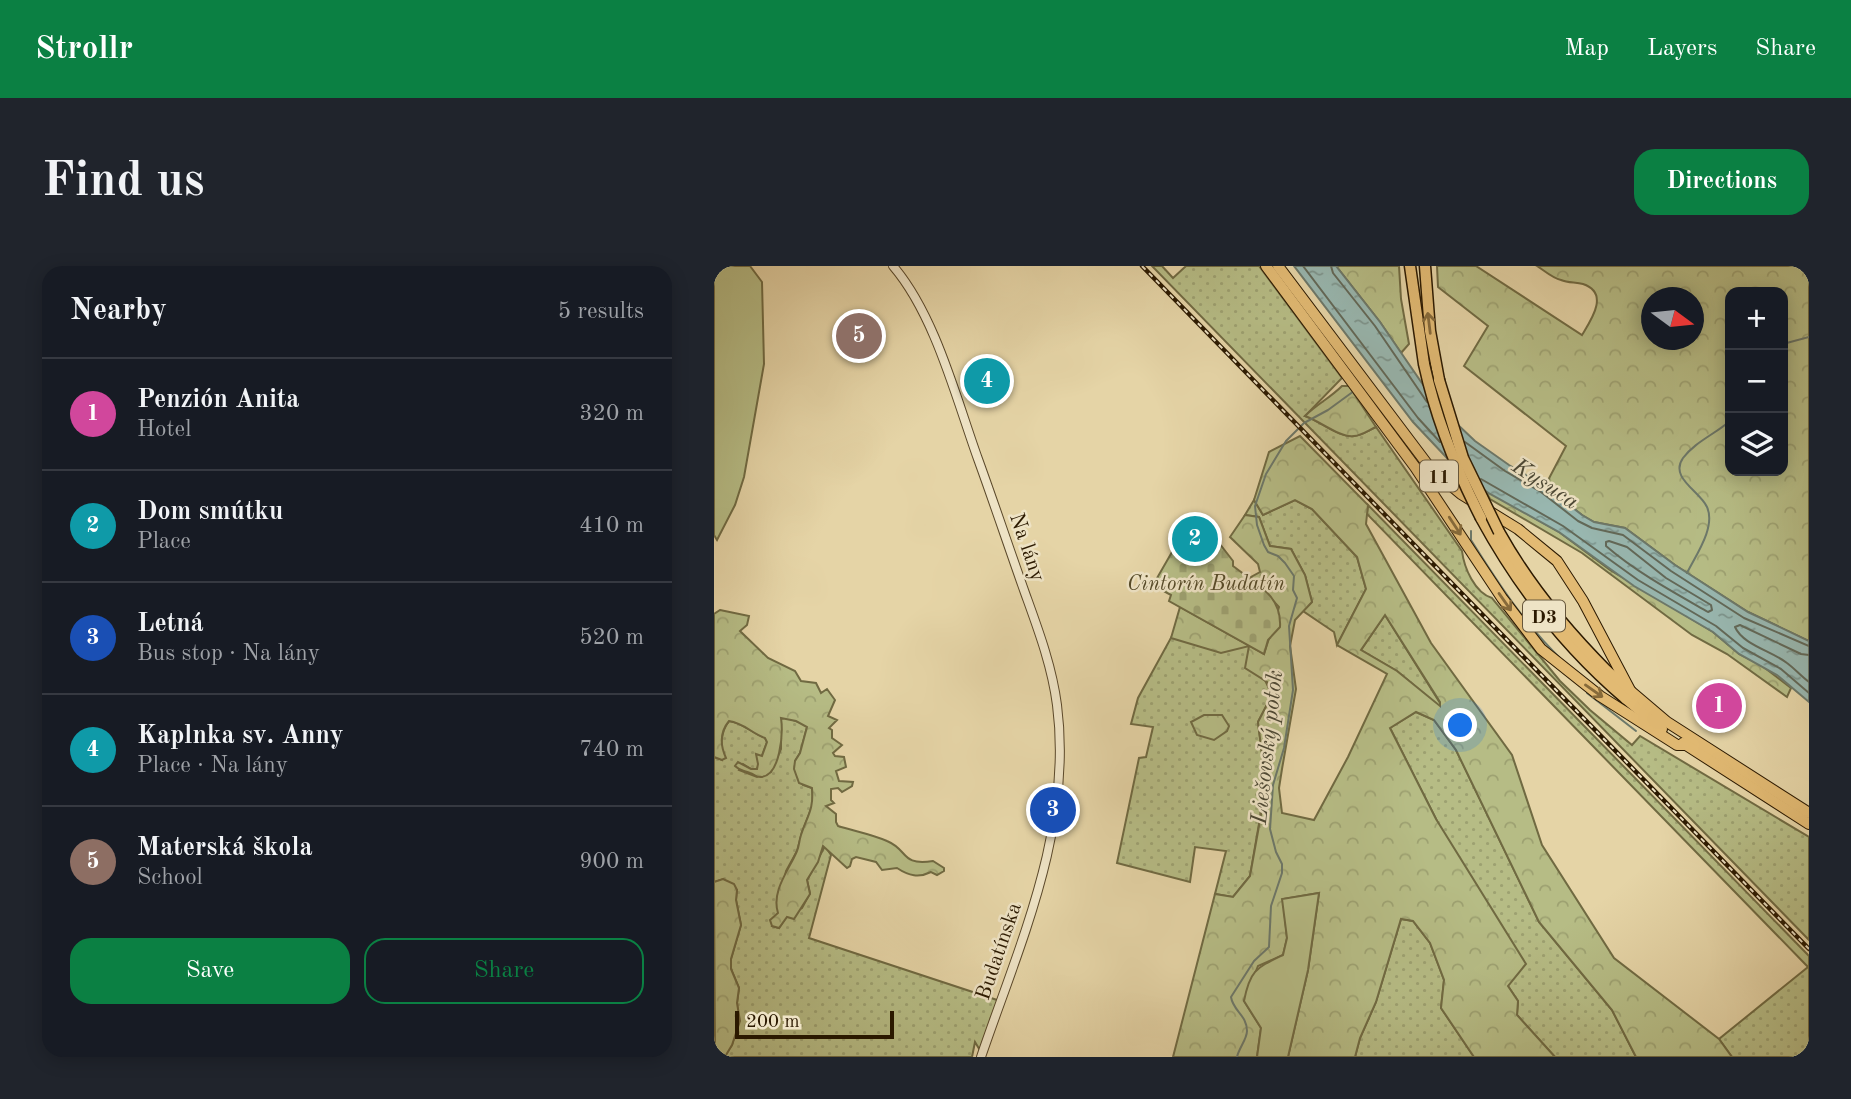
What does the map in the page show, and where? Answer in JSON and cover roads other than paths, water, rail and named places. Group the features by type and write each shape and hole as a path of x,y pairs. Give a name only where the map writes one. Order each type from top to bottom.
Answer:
{"highway":[{"name":"D3","path":"1410,266 1421,348 1435,406 1453,461 1481,518 1524,590 1553,628 1576,654 1628,696"},
{"name":"D3","path":"1425,266 1430,331 1446,409 1468,471 1499,532 1531,583 1560,622 1607,671"}],"main road":[{"name":"11","path":"1266,266 1431,469 1461,494 1533,540 1557,561 1572,582 1628,696"},
{"name":"11","path":"1278,266 1502,598 1541,649 1600,696 1677,745 1685,745"},
{"name":"D3","path":"1607,671 1628,696 1685,745"},
{"path":"1628,696 1809,813"},
{"path":"1685,745 1809,824"}],"street":[{"name":"Na lány","path":"893,266 909,287 931,331 993,500 1049,667 1058,714 1060,759 1056,810 1048,856"},
{"name":"Budatínska","path":"981,1057 1048,856"}],"water":[{"path":"1294,266 1336,266 1380,322 1437,405 1475,441 1545,486 1582,515 1594,522 1625,528 1675,565 1748,612 1809,641 1809,702 1777,675 1739,654 1713,632 1634,586 1559,532 1490,494 1462,474 1413,422"}],"waterway":[{"path":"1788,343 1809,337"},
{"name":"Liešovský potok","path":"1237,1057 1247,1031 1245,1021 1231,997 1254,961 1269,947 1271,906 1282,873 1282,864 1270,829 1273,785 1284,748 1293,690 1289,626 1297,598 1293,590 1294,576 1285,563 1268,552 1264,545 1257,525 1255,506 1266,474 1286,441 1304,423 1354,391"},
{"path":"1687,573 1704,541 1709,515 1703,501 1683,478 1680,465 1693,447 1725,425"},
{"path":"1471,531 1471,540 1502,588 1525,619 1563,661"},
{"path":"1587,693 1636,731"}],"railway":[{"path":"1142,266 1809,949"}],"place":[{"name":"Materská škola","path":"859,336"},
{"name":"Kaplnka sv. Anny","path":"987,381"},
{"name":"Dom smútku","path":"1195,539"},
{"name":"Penzión Anita","path":"1719,706"},
{"name":"Letná","path":"1053,810"}],"water label":[{"name":"Kysuca","path":"1546,483"}],"park label":[{"name":"Cintorín Budatín","path":"1206,583"}]}
